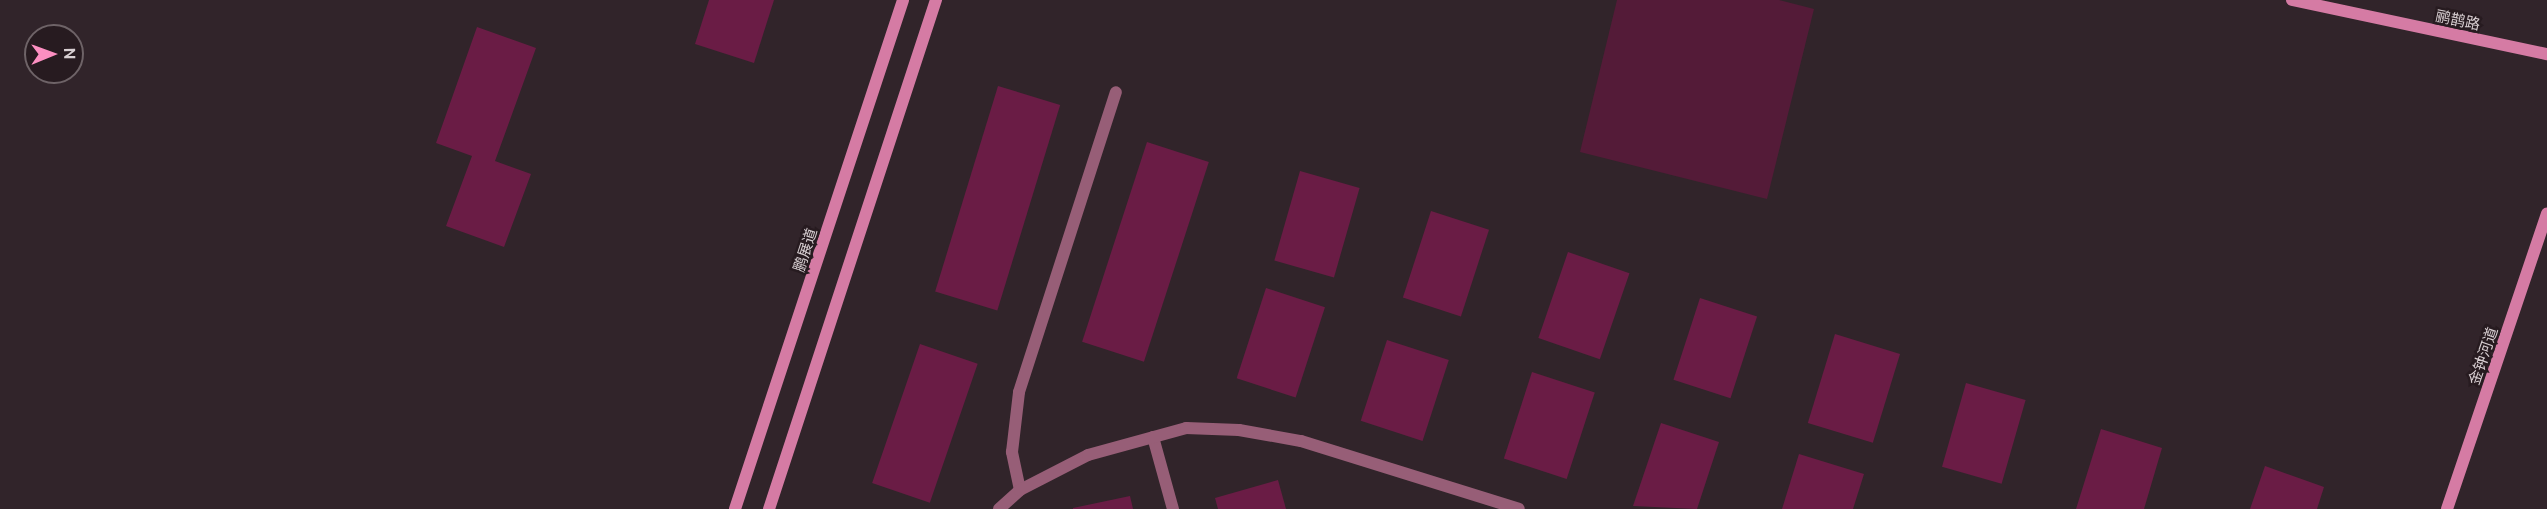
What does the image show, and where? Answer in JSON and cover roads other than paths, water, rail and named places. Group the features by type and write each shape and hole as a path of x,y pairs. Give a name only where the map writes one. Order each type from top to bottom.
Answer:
{"street":[{"name":"鹏展道","path":"735,509 903,0"},
{"path":"769,509 936,0"},
{"name":"鹂鹊路","path":"2292,0 2547,54"},
{"name":"金钟河道","path":"2447,509 2547,213"}],"lane":[{"path":"1020,490 1012,452 1019,393 1116,92"},
{"path":"999,509 1020,490 1088,455 1186,428 1239,430 1301,441 1519,509"},
{"path":"1153,437 1173,509"}]}
